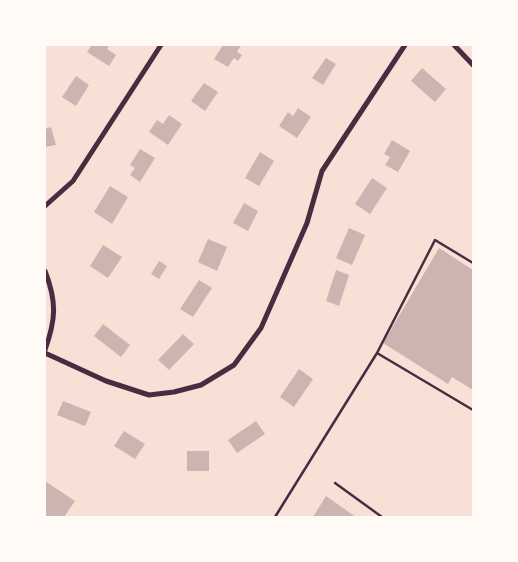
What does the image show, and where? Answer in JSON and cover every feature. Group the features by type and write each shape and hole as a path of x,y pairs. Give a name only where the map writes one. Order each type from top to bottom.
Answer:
{"street":[{"path":"45,206 73,181 161,45"},
{"path":"45,271 56,309 45,352 106,382 149,395 174,392 201,385 234,365 261,328 307,223 322,171 405,45"},
{"path":"454,45 473,65"}],"lane":[{"path":"275,517 377,352 435,240 473,263"},
{"path":"377,352 473,410"},
{"path":"335,484 382,517"}],"building":[{"path":"92,45 109,45 107,49 116,55 109,66 87,52"},
{"path":"223,45 241,45 237,52 242,55 238,61 234,58 228,67 214,59"},
{"path":"326,58 336,64 323,85 312,78"},
{"path":"422,68 446,89 435,102 411,81"},
{"path":"76,76 89,85 76,106 62,97"},
{"path":"204,83 218,92 205,111 191,101"},
{"path":"298,108 311,117 297,138 279,126 288,112 293,116"},
{"path":"169,115 182,124 168,145 149,132 157,120 163,124"},
{"path":"51,127 56,145 45,147 45,129"},
{"path":"392,140 410,151 398,172 385,165 390,157 384,154"},
{"path":"140,149 155,158 140,182 130,175 135,168 130,165"},
{"path":"260,152 274,161 259,186 245,178"},
{"path":"372,178 387,188 370,214 355,204"},
{"path":"110,186 128,197 112,224 94,212"},
{"path":"244,203 258,211 248,231 233,223"},
{"path":"349,228 365,235 352,265 336,258"},
{"path":"208,239 227,247 217,271 198,262"},
{"path":"103,245 122,257 108,278 90,266"},
{"path":"439,248 473,270 473,390 452,377 448,384 383,343"},
{"path":"159,261 167,266 159,279 151,274"},
{"path":"336,270 349,275 339,306 326,301"},
{"path":"199,280 212,288 193,317 180,309"},
{"path":"103,324 130,345 121,357 94,336"},
{"path":"183,334 194,344 169,370 158,360"},
{"path":"299,369 313,379 294,407 280,397"},
{"path":"63,401 91,412 85,426 57,415"},
{"path":"256,421 265,434 237,453 228,440"},
{"path":"124,431 145,444 135,459 114,446"},
{"path":"187,451 209,451 209,471 187,471"},
{"path":"45,481 75,501 64,517 45,517"},
{"path":"326,496 356,517 313,517"}]}
